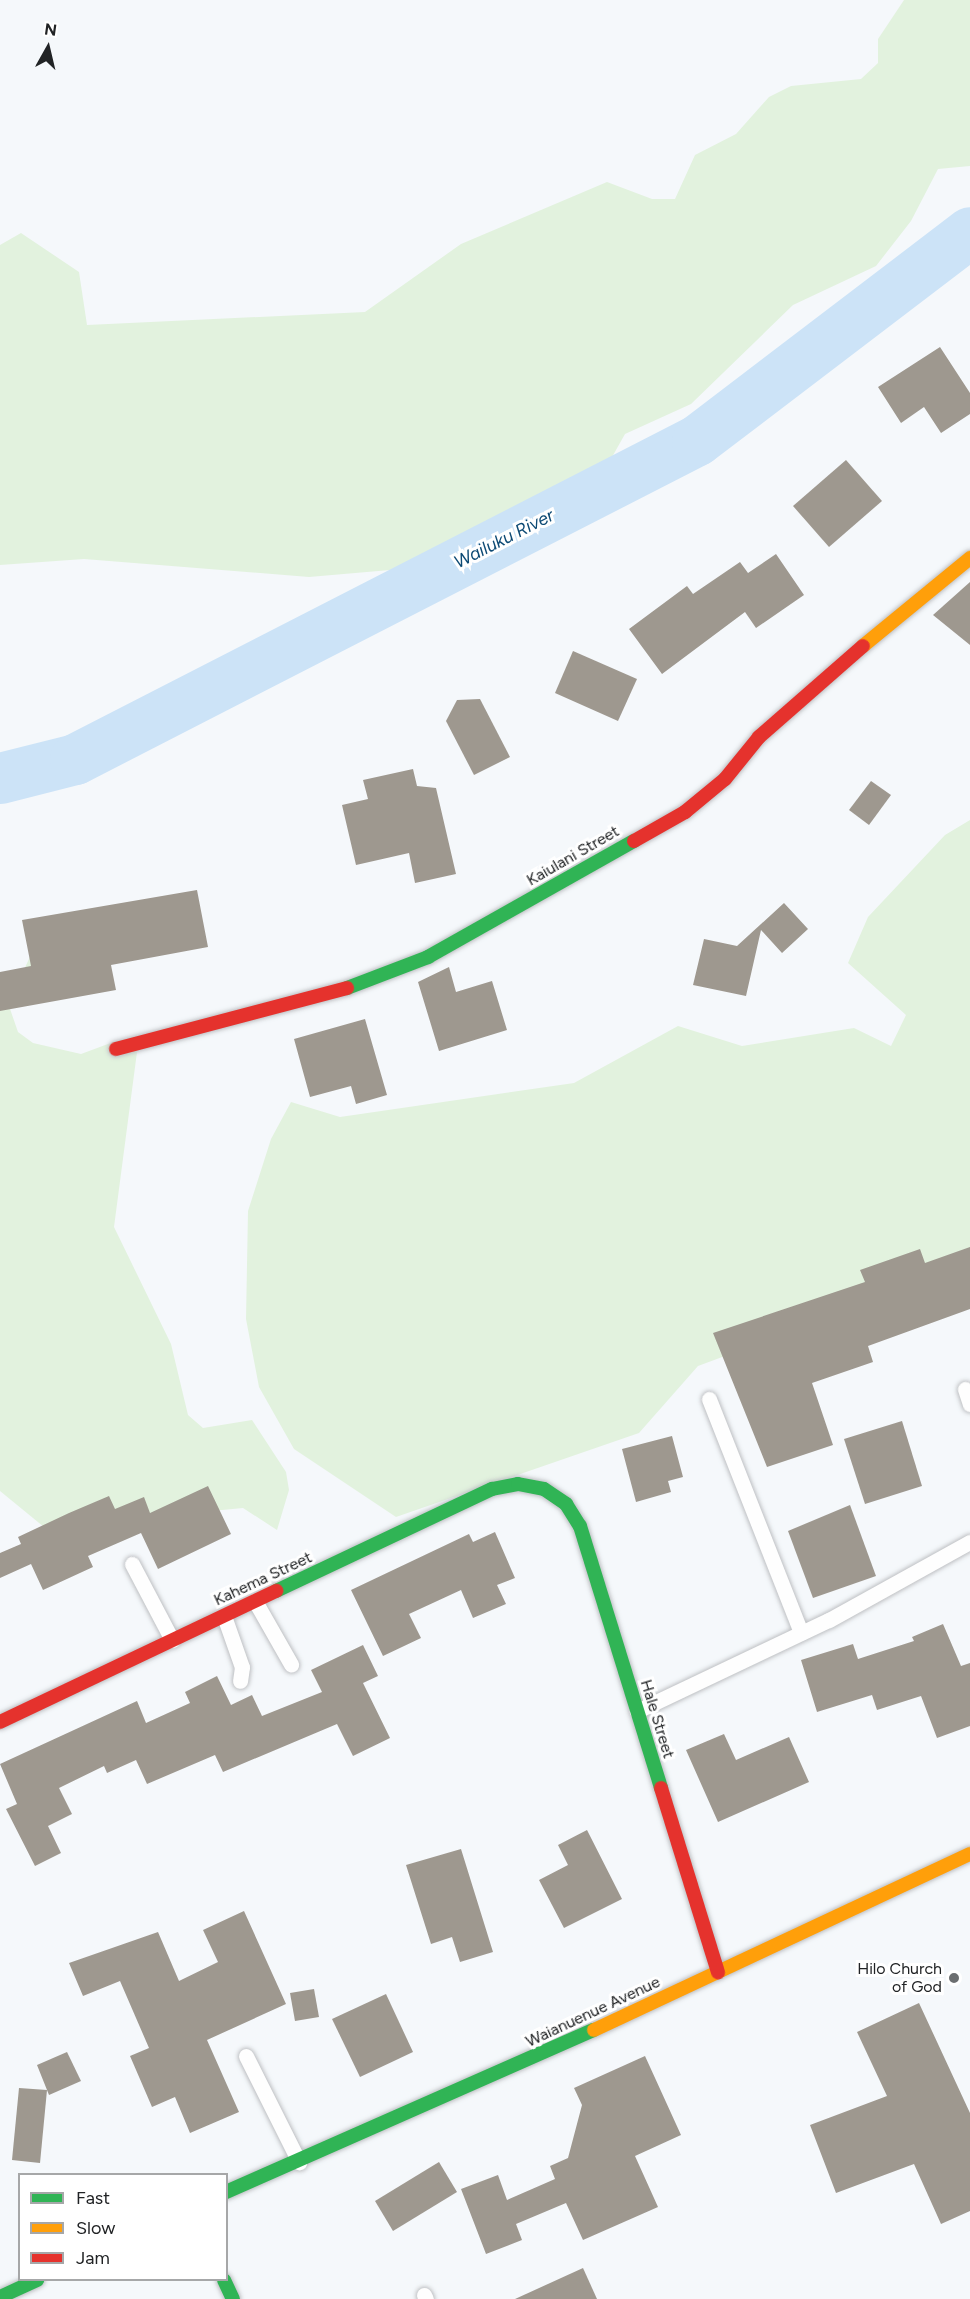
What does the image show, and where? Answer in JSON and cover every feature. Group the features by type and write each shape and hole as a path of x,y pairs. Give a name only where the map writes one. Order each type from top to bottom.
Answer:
{"street":[{"name":"Kaiulani Street","path":"116,1049 374,981 428,957 685,812 725,779 759,737 804,695 970,558"},
{"name":"Kahema Street","path":"0,1722 492,1488 518,1484 544,1489"},
{"name":"Hale Street","path":"544,1489 566,1504 580,1526 718,1972"},
{"name":"Waianuenue Avenue","path":"228,2191 299,2162 718,1972 970,1854"},
{"path":"0,2297 35,2281"},
{"path":"224,2281 233,2299"}],"lane":[{"path":"709,1399 801,1632"},
{"path":"637,1711 801,1632 970,1542"},
{"path":"132,1564 172,1640"},
{"path":"255,1601 291,1664"},
{"path":"224,1616 242,1667 240,1681"},
{"path":"246,2056 299,2162"}],"green space":[{"path":"904,0 970,0 970,166 938,169 911,221 876,266 793,305 691,404 625,434 607,466 495,528 390,570 309,577 84,559 0,565 0,245 21,233 79,272 87,325 365,312 461,244 607,182 652,199 675,199 695,155 736,134 769,97 791,86 861,79 878,63 878,39"},
{"path":"970,820 970,1265 698,1366 639,1433 396,1517 294,1449 259,1387 246,1319 248,1211 271,1139 291,1102 340,1117 574,1083 678,1026 742,1046 854,1028 891,1046 906,1015 848,963 868,917 945,835"},
{"path":"33,950 58,951 9,1006 18,1032 33,1043 81,1054 116,1041 137,1052 114,1227 171,1344 188,1415 203,1428 252,1420 286,1472 289,1490 277,1530 243,1508 44,1527 0,1491 0,980 23,972"}],"building":[{"path":"940,347 970,393 970,414 941,433 924,407 901,423 878,387"},
{"path":"846,460 882,501 829,547 793,506"},
{"path":"776,554 804,595 756,628 745,612 662,674 629,629 687,586 693,594 740,562 748,573"},
{"path":"970,582 970,645 933,615"},
{"path":"573,651 637,679 618,721 555,693"},
{"path":"480,699 510,757 474,775 446,721 457,700"},
{"path":"413,769 417,786 436,788 456,874 415,883 409,853 356,865 342,805 368,799 363,780"},
{"path":"871,781 891,795 869,825 849,810"},
{"path":"197,890 208,947 111,965 116,990 0,1011 0,972 31,966 22,920"},
{"path":"784,903 808,929 782,953 761,930 746,996 693,985 704,939 737,946"},
{"path":"449,967 456,992 492,981 507,1030 439,1051 418,982"},
{"path":"365,1019 387,1095 356,1104 351,1086 310,1097 294,1039"},
{"path":"970,1247 970,1309 868,1346 873,1362 812,1383 833,1445 767,1467 713,1333 865,1282 860,1270 920,1249 925,1263"},
{"path":"902,1421 922,1486 865,1504 844,1439"},
{"path":"672,1436 683,1477 668,1481 671,1492 636,1502 622,1449"},
{"path":"208,1486 231,1534 158,1569 141,1533 88,1556 93,1567 43,1590 31,1564 0,1578 0,1553 21,1544 18,1537 69,1513 109,1496 115,1509 144,1497 150,1513"},
{"path":"850,1505 876,1576 813,1598 788,1531"},
{"path":"495,1532 515,1578 497,1585 506,1604 473,1618 461,1590 409,1614 421,1638 383,1656 351,1590 469,1534 473,1542"},
{"path":"943,1624 961,1666 970,1663 970,1726 937,1738 921,1696 877,1710 872,1695 817,1712 801,1660 853,1644 858,1659 914,1641 912,1637"},
{"path":"363,1645 378,1676 363,1683 390,1738 353,1756 337,1724 223,1772 215,1755 147,1784 136,1760 107,1773 104,1766 59,1788 72,1814 48,1826 61,1853 35,1866 6,1809 17,1804 0,1764 137,1701 146,1723 190,1703 185,1692 217,1676 231,1705 252,1695 262,1716 322,1692 311,1670"},
{"path":"724,1734 736,1760 789,1737 809,1782 718,1822 686,1750"},
{"path":"587,1830 622,1899 564,1928 539,1880 568,1865 558,1845"},
{"path":"461,1849 493,1952 460,1962 452,1937 431,1944 406,1865"},
{"path":"244,1911 286,2004 207,2040 239,2112 190,2133 175,2097 152,2107 130,2056 149,2048 120,1981 83,1996 69,1963 158,1932 179,1981 218,1962 203,1930"},
{"path":"314,1989 319,2017 295,2021 290,1993"},
{"path":"386,1994 413,2052 360,2077 332,2019"},
{"path":"919,2003 970,2113 970,2211 941,2224 914,2164 836,2193 810,2125 887,2096 857,2032"},
{"path":"67,2052 81,2081 49,2095 37,2065"},
{"path":"645,2056 681,2135 635,2156 658,2207 583,2240 566,2203 516,2224 522,2240 486,2254 461,2189 498,2175 507,2200 555,2179 550,2166 568,2158 582,2105 574,2088"},
{"path":"19,2088 47,2090 40,2163 12,2160"},
{"path":"439,2162 457,2192 393,2231 375,2201"},
{"path":"583,2268 597,2299 515,2299"}],"waterway":[{"name":"Wailuku River","path":"0,778 75,759 697,440 970,232"}],"traffic: fast":[{"path":"347,988 428,957 634,841"},
{"path":"276,1591 492,1489 518,1484 544,1489 566,1504 580,1526 661,1788"},
{"path":"228,2191 594,2030"},
{"path":"0,2297 35,2281"},
{"path":"224,2281 233,2299"}],"traffic: slow":[{"path":"863,646 970,558"},
{"path":"594,2030 970,1854"}],"traffic: jam":[{"path":"634,841 685,812 725,779 759,737 863,646"},
{"path":"116,1049 347,988"},
{"path":"0,1722 276,1591"},
{"path":"661,1788 718,1972"}],"place":[{"name":"Hilo Church of God","path":"954,1978"}]}
